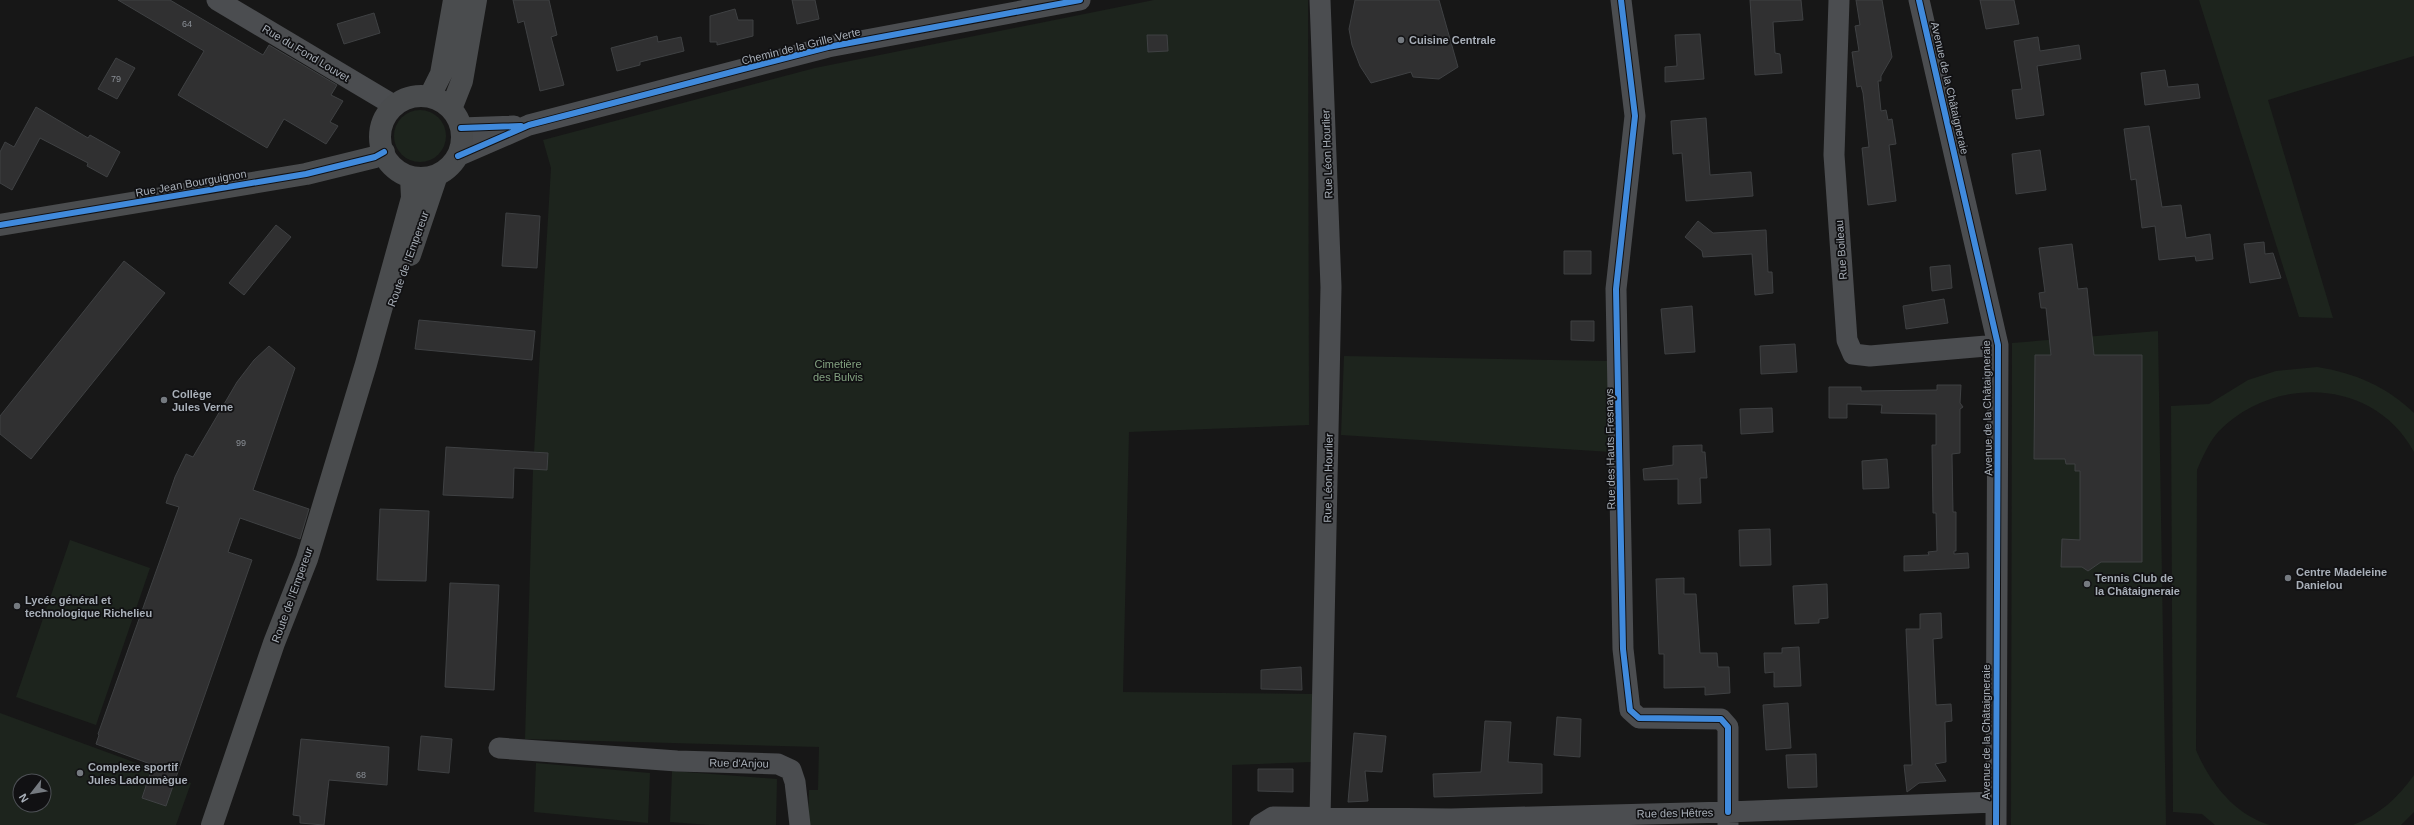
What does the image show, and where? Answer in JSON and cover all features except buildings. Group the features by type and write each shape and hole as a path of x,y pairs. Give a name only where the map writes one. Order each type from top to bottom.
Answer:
{"main road":[{"path":"430,96 441,74 454,0"},
{"path":"451,108 462,81 476,0"},
{"path":"430,96 441,100 451,108 461,128 462,142 458,156 449,167 438,175 424,178 411,177 400,172 390,163 384,152 381,140 382,128 387,116 395,106 406,99 430,96"},
{"name":"Rue Jean Bourguignon","path":"0,225 306,174 375,157 384,152"},
{"name":"Route de l'Empereur","path":"366,364 402,282 438,175"},
{"name":"Route de l'Empereur","path":"212,825 274,643 306,559 366,364 412,198 411,177"}],"street":[{"name":"Rue du Fond Louvet","path":"217,0 395,106"},
{"name":"Chemin de la Grille Verte","path":"458,156 529,125 828,47 1028,5 1080,0"},
{"name":"Rue Léon Hourlier","path":"1320,0 1331,287 1320,819"},
{"name":"Rue des Hauts Fresnays","path":"1621,0 1635,116 1616,289 1623,649 1630,710 1639,718 1721,719 1728,727 1728,818"},
{"name":"Rue Boileau","path":"1839,0 1834,155 1847,340 1853,354 1870,356 1998,345"},
{"name":"Avenue de la Châtaigneraie","path":"1920,0 1998,345 1996,825"},
{"name":"Chemin de la Grille Verte","path":"461,128 529,125"},
{"name":"Rue d'Anjou","path":"499,748 677,761 778,764 791,770 795,782 800,825"},
{"name":"Rue des Hêtres","path":"1451,822 1728,818 1995,802"},
{"path":"1260,825 1273,817 1451,822"}],"green space":[{"name":"Cimetière des Bulvis","path":"1154,0 1308,0 1309,425 1129,432 1123,692 1313,694 1312,762 1232,765 1232,825 808,825 809,790 818,790 819,747 525,739 533,469 551,168 543,140 815,68"},
{"path":"2199,0 2414,0 2414,56 2268,100 2333,318 2299,317"},
{"path":"420,110 430,112 438,118 444,126 446,136 444,146 438,154 430,160 420,162 410,160 402,154 396,146 394,136 396,126 402,118 410,112"},
{"name":"Tennis Club de la Châtaigneraie","path":"2158,331 2166,825 2011,825 2012,343"},
{"path":"1344,356 1610,361 1611,452 1341,435"},
{"path":"2317,367 2344,373 2369,382 2392,395 2414,413 2414,452 2397,428 2375,410 2350,398 2323,393 2295,393 2268,400 2242,413 2219,431 2206,449 2197,470 2196,750 2216,786 2225,796 2246,814 2270,825 2215,825 2202,814 2173,812 2171,406 2209,404 2248,380 2276,371"},
{"path":"70,540 150,568 96,725 16,697"},
{"name":"Complexe sportif Jules Ladoumègue","path":"0,713 191,783 176,825 0,825"},
{"path":"536,763 650,773 648,823 534,812"},
{"path":"672,771 777,779 776,825 709,825 670,822"},
{"path":"2414,775 2414,812 2401,825 2353,825 2380,811 2395,798"}],"cycle path":[{"path":"458,156 529,125 828,47 1080,0"},
{"path":"1621,0 1635,116 1616,289 1623,649 1630,710 1639,718 1721,719 1728,727 1728,812"},
{"path":"1919,0 1998,345 1996,825"},
{"path":"461,128 521,126"},
{"path":"0,225 306,174 375,157 384,152"}],"place":[{"name":"Cuisine Centrale","path":"1401,40"},
{"name":"Collège Jules Verne","path":"164,400"},
{"name":"Centre Madeleine Danielou","path":"2288,578"},
{"name":"Tennis Club de la Châtaigneraie","path":"2087,584"},
{"name":"Lycée général et technologique Richelieu","path":"17,606"},
{"name":"Complexe sportif Jules Ladoumègue","path":"80,773"}]}
